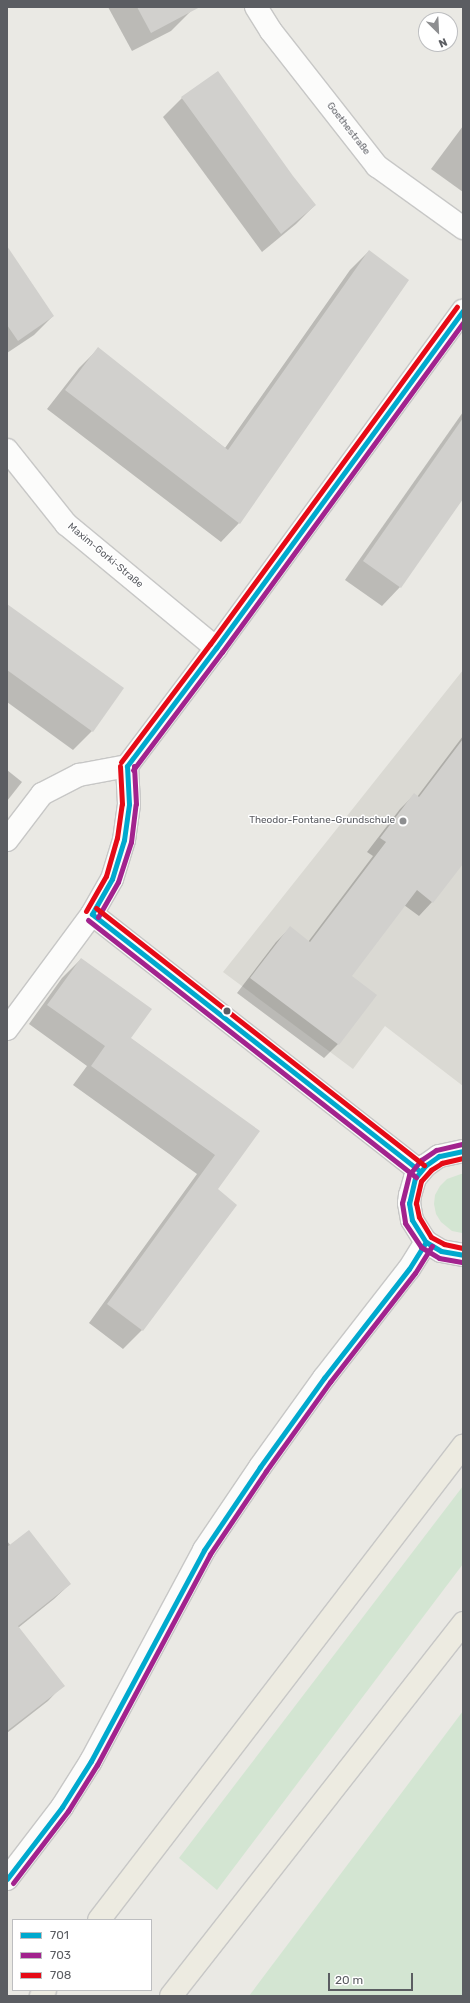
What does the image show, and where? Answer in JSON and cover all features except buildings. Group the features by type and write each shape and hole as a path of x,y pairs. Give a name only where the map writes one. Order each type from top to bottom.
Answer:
{"highway":[{"path":"100,1919 463,1446"},
{"path":"171,1996 463,1623"}],"street":[{"name":"Goethestraße","path":"256,7 271,31 378,166 463,228"},
{"path":"7,1029 92,914 112,879 124,840 129,804 127,766 216,648 463,311"},
{"name":"Maxim-Gorki-Straße","path":"7,450 66,524 216,648"},
{"path":"7,840 42,794 79,775 127,766"},
{"path":"92,914 420,1171"},
{"path":"463,1151 439,1156 420,1171 410,1195 410,1212 416,1228 426,1242 441,1251 463,1255"},
{"path":"7,1879 62,1807 91,1762 204,1550 260,1467 324,1378 409,1270 426,1242"}],"shaded area":[{"name":"Theodor-Fontane-Grundschule","path":"463,670 463,1086 385,1026 353,1069 223,972"}],"green space":[{"path":"463,1174 462,1233 452,1231 441,1222 436,1214 434,1204 435,1195 440,1186 447,1179"},
{"path":"463,1486 463,1564 217,1890 179,1858"},
{"path":"463,1711 463,1996 249,1996"}],"transit line":[{"name":"708","path":"121,762 210,644 457,307"},
{"name":"701","path":"127,766 216,648 463,311"},
{"name":"703","path":"133,770 222,652 463,323"},
{"name":"708","path":"86,911 106,876 117,838 122,804 120,766"},
{"name":"701","path":"92,914 112,879 124,840 129,804 127,766"},
{"name":"703","path":"98,917 118,882 131,842 136,804 134,766"},
{"name":"708","path":"96,908 424,1165"},
{"name":"701","path":"92,914 420,1171"},
{"name":"703","path":"88,920 416,1177"},
{"name":"703","path":"462,1144 436,1150 421,1160 409,1175 402,1203 405,1223 421,1247 439,1258 462,1262"},
{"name":"701","path":"463,1151 439,1156 426,1165 415,1178 409,1203 412,1220 426,1242 441,1251 463,1255"},
{"name":"708","path":"463,1158 442,1163 431,1170 421,1181 416,1203 419,1217 431,1237 444,1244 463,1248"},
{"name":"701","path":"7,1879 62,1807 91,1761 204,1550 260,1467 324,1378 409,1269 426,1242"},
{"name":"703","path":"13,1883 68,1811 97,1765 210,1554 266,1471 330,1382 415,1273 432,1246"}],"place":[{"name":"Theodor-Fontane-Grundschule","path":"403,821"}]}
